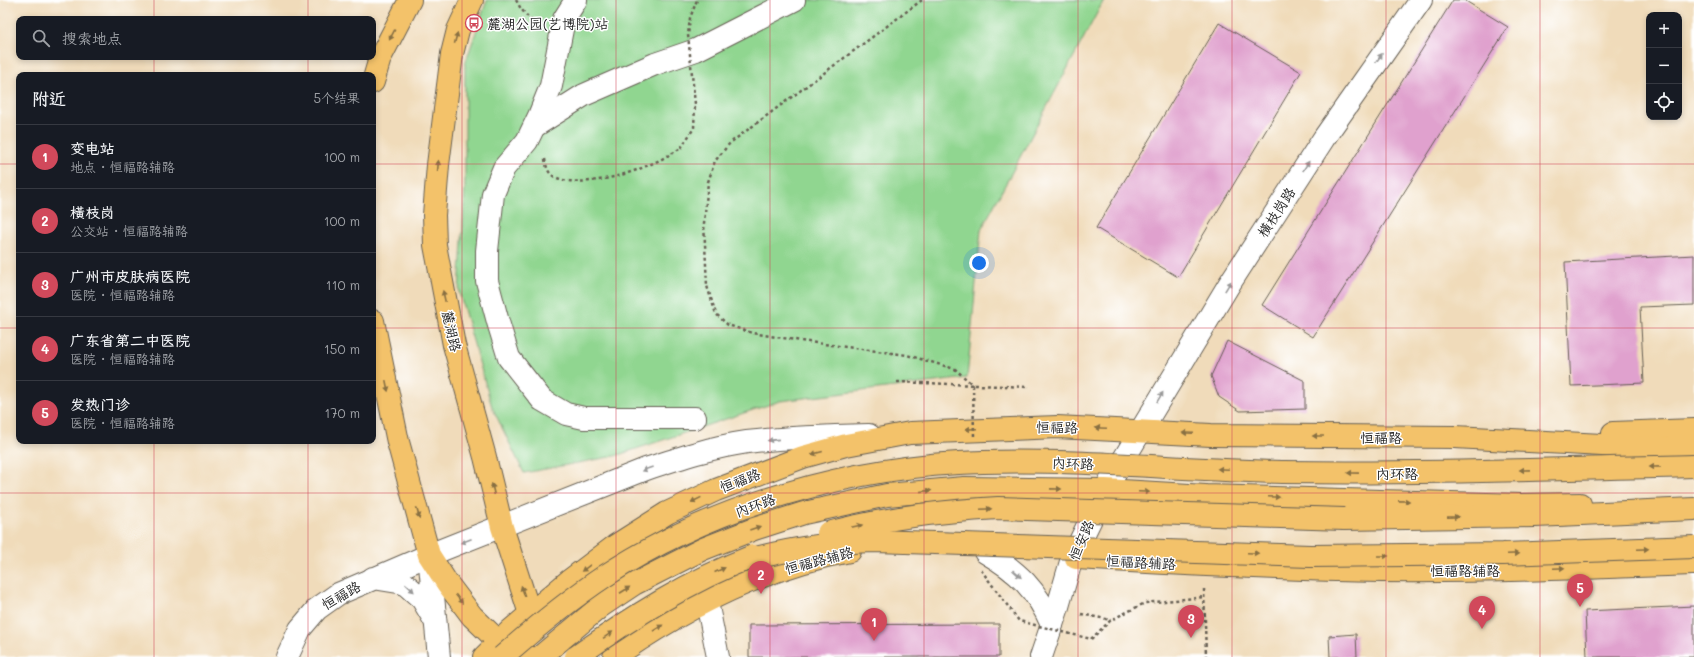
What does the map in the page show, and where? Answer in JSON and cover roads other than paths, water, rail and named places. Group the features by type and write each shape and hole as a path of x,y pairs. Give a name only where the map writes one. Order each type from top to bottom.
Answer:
{"main road":[{"path":"376,72 380,58 410,0"},
{"name":"麓湖路","path":"472,0 458,30 452,54 438,165 434,215 435,245 454,345 486,457 502,527 530,614 535,657"},
{"path":"376,336 398,442 429,555 446,583 472,616 495,652 529,657"},
{"name":"恒福路","path":"495,652 530,614 570,580 615,546 667,513 716,490 803,457 846,445 910,433 1050,427 1241,435 1455,437 1694,450"},
{"path":"1455,437 1694,430"},
{"name":"内环路","path":"495,652 608,574 652,549 716,520 788,493 884,471 982,462 1278,472 1401,473 1694,466"},
{"path":"540,657 601,606 634,584 702,548 804,513 887,495 928,490 964,488 1105,490 1206,496 1522,505 1694,502"},
{"path":"576,657 666,598 740,562 774,548 847,528 884,520 959,510 998,508 1094,510 1344,519 1535,516 1694,508"},
{"path":"740,562 765,555 819,545 876,541 1310,556 1503,554 1694,546"},
{"name":"恒福路辅路","path":"614,657 683,612 779,570 823,556 860,549 892,548 1259,568 1385,571 1499,570 1694,564"}],"street":[{"path":"576,0 564,19 551,86 534,126 527,141 504,168 493,194 487,251 487,281 509,358 542,400 566,414 584,418 695,418"},
{"path":"534,126 584,95 655,64 696,50 794,0"},
{"name":"横枝岗路","path":"1140,431 1230,283 1315,152 1421,0"},
{"name":"恒安路","path":"1041,657 1072,558 1105,490 1140,431"},
{"name":"恒福路","path":"287,657 300,629 317,609 338,594 429,555 646,469 678,458 746,442 800,437 910,433"},
{"path":"887,495 892,548"},
{"path":"985,552 1006,564 1030,585 1044,606 1052,625"},
{"path":"429,555 439,657"},
{"path":"373,578 404,583 422,599 436,622"},
{"path":"707,602 718,657"}],"place":[{"name":"麓湖公园(艺博院)站","path":"474,23"},
{"name":"横枝岗","path":"761,594"},
{"name":"发热门诊","path":"1580,607"},
{"name":"广东省第二中医院","path":"1482,629"},
{"name":"广州市皮肤病医院","path":"1191,638"},
{"name":"变电站","path":"874,641"}]}
